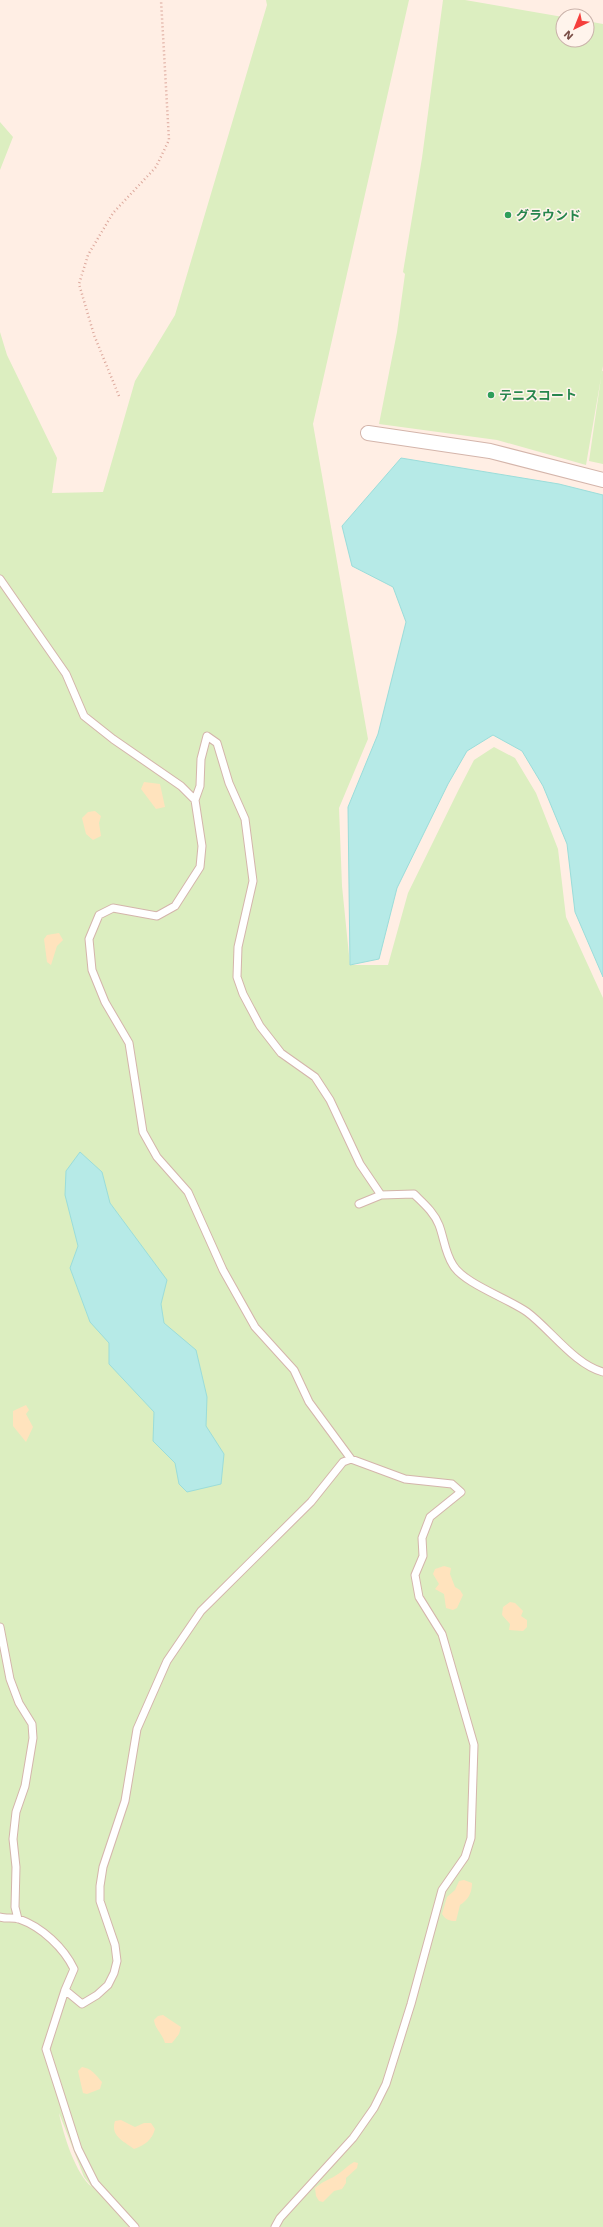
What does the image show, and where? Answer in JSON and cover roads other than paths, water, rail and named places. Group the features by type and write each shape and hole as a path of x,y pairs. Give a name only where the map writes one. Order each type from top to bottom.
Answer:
{"street":[{"path":"368,433 490,450 603,480"}],"lane":[{"path":"0,579 66,674 84,716 112,739 181,786 195,800"},
{"path":"351,1460 309,1402 294,1370 255,1327 223,1270 188,1192 156,1157 142,1132 129,1043 105,1002 92,970 89,939 99,915 114,908 157,916 175,906 200,867 202,846 195,800 200,786 201,759 207,736 217,743 229,783 245,819 253,881 238,947 237,977 243,994 260,1026 281,1053 315,1077 330,1100 360,1164 381,1195"},
{"path":"359,1204 381,1195 414,1194 429,1209 439,1224 453,1266 464,1276 527,1312 576,1356 595,1370 603,1372"},
{"path":"65,1990 82,2004 98,1995 108,1985 114,1973 117,1961 115,1945 100,1902 100,1886 103,1867 125,1801 137,1729 167,1661 201,1611 311,1502 343,1462 351,1460 405,1479 452,1484 461,1492 430,1517 422,1538 422,1556 415,1575 419,1597 442,1634 474,1745 471,1838 464,1858 442,1890 419,1975 386,2084 374,2108 353,2138 280,2218 275,2227"},
{"path":"0,1627 10,1679 19,1703 32,1724 33,1738 25,1786 16,1812 13,1840 16,1873 15,1907 18,1919"},
{"path":"0,1917 18,1919 43,1932 67,1954 74,1969 65,1990 46,2050 78,2149 91,2176 95,2183 135,2227"}],"water":[{"path":"401,458 559,484 603,495 603,977 575,912 567,844 543,786 522,751 493,735 467,751 448,784 397,888 379,959 350,965 348,807 378,734 406,622 393,587 352,566 342,526"},
{"path":"80,1152 102,1172 110,1203 167,1280 161,1304 164,1323 196,1350 207,1397 206,1426 224,1454 221,1484 187,1492 179,1484 175,1463 153,1441 154,1412 109,1364 109,1343 90,1322 70,1268 78,1246 65,1195 66,1171"}],"place":[{"name":"グラウンド","path":"508,215"},
{"name":"テニスコート","path":"491,395"}]}
